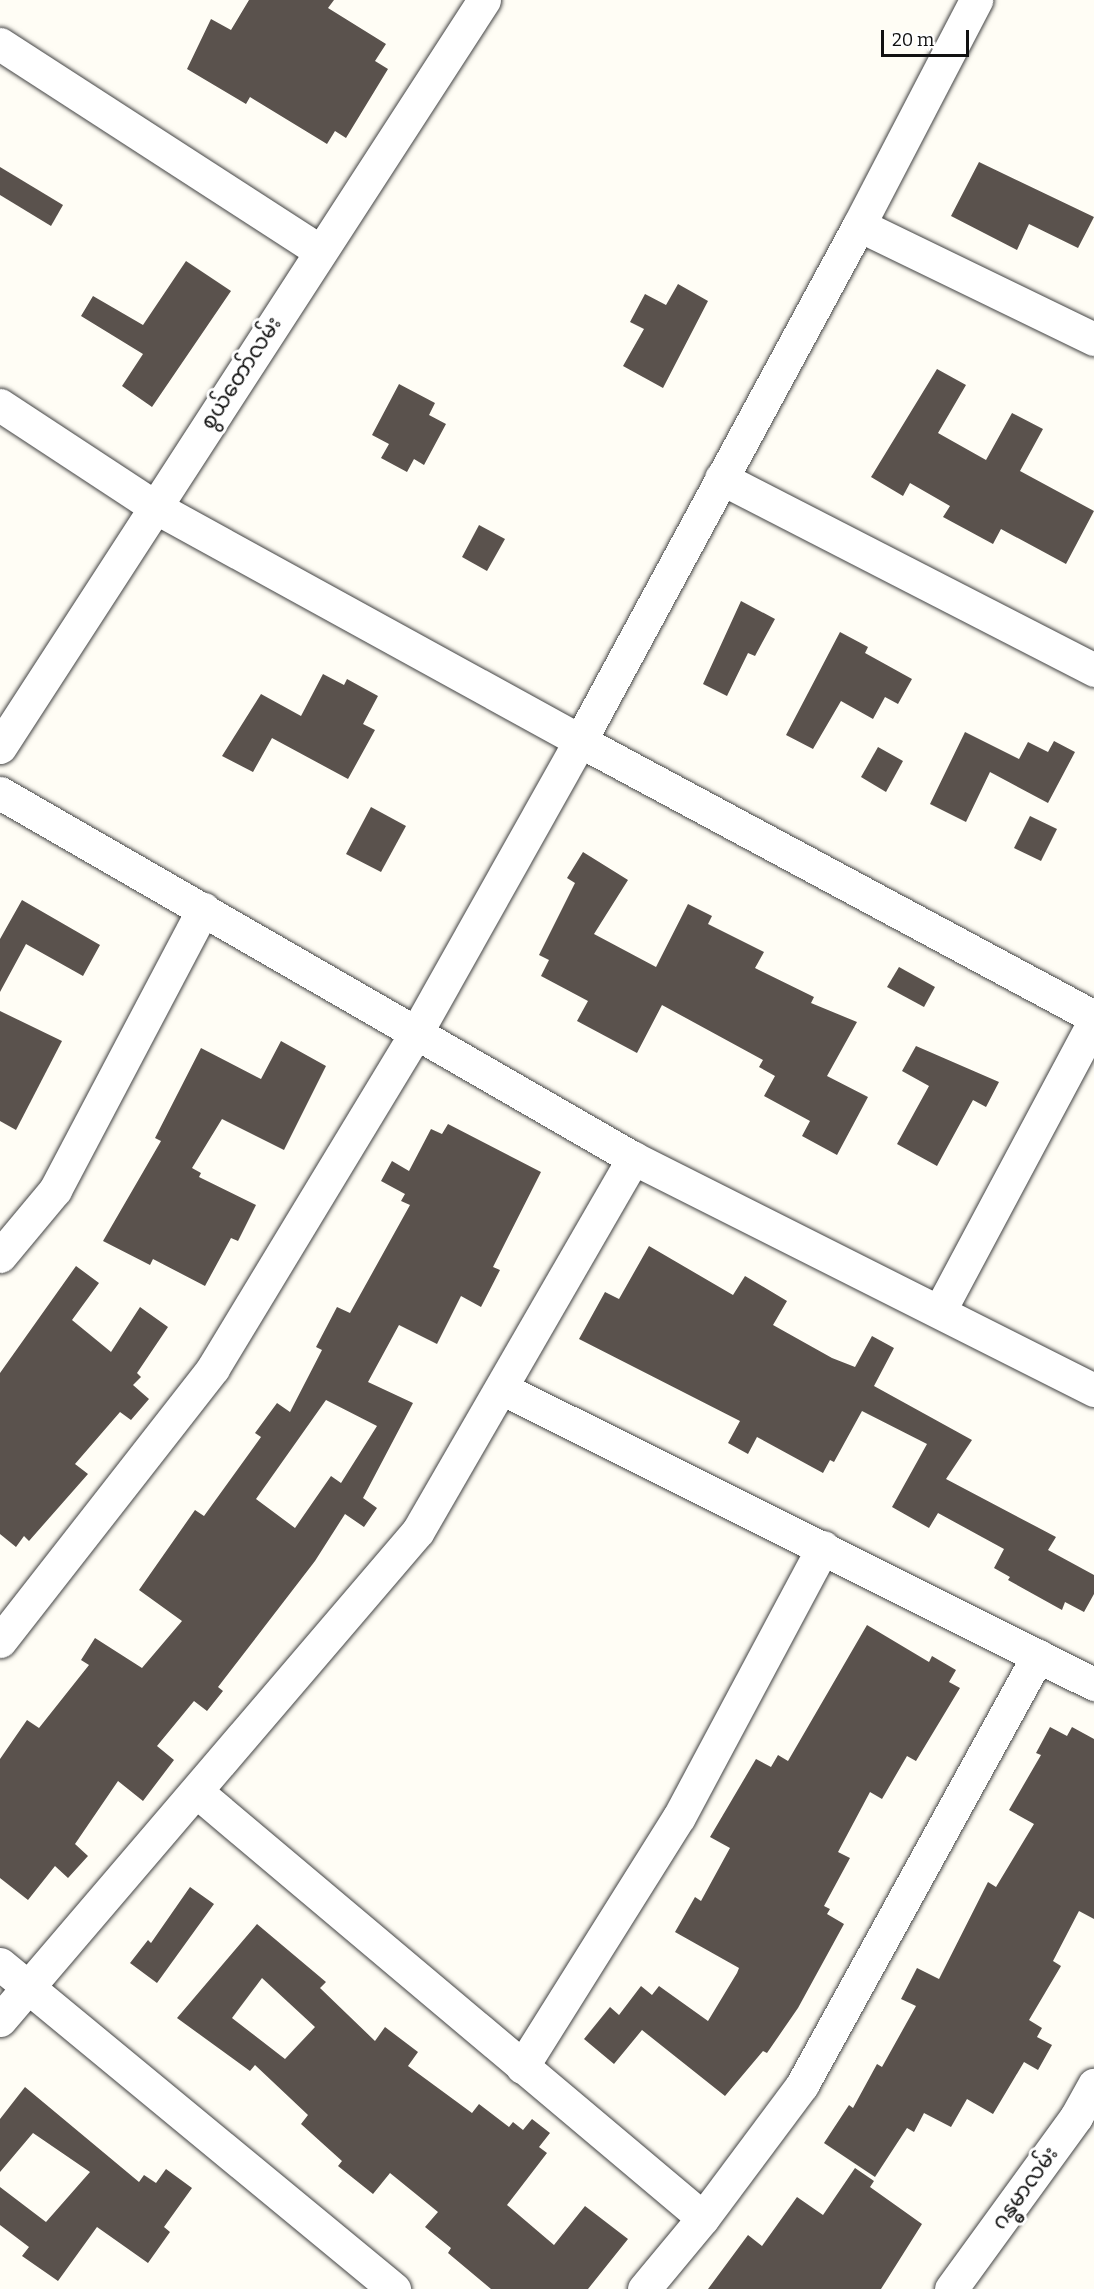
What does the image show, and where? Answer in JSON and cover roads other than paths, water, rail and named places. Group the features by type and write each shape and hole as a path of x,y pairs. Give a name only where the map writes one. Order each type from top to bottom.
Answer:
{"street":[{"path":"0,1641 213,1368 416,1033 580,741 860,225 976,0"},
{"name":"စွယ်တော်လမ်း","path":"0,747 481,1"},
{"path":"0,44 320,251"},
{"path":"860,225 1094,339"},
{"path":"0,405 155,507 580,741 1094,1017"},
{"path":"721,478 1094,670"},
{"path":"0,793 633,1158 940,1310 1094,1390"},
{"path":"0,1256 55,1190 203,909"},
{"path":"940,1310 1094,1022"},
{"path":"0,2020 418,1531 633,1158"},
{"path":"501,1388 1094,1684"},
{"path":"522,2067 679,1817 823,1547"},
{"path":"644,2289 703,2218 802,2085 1038,1656"},
{"path":"197,1792 703,2218"},
{"path":"0,1964 394,2289"},
{"name":"ဂန္ဓမာလမ်း","path":"951,2289 1076,2117 1094,2085"}]}
